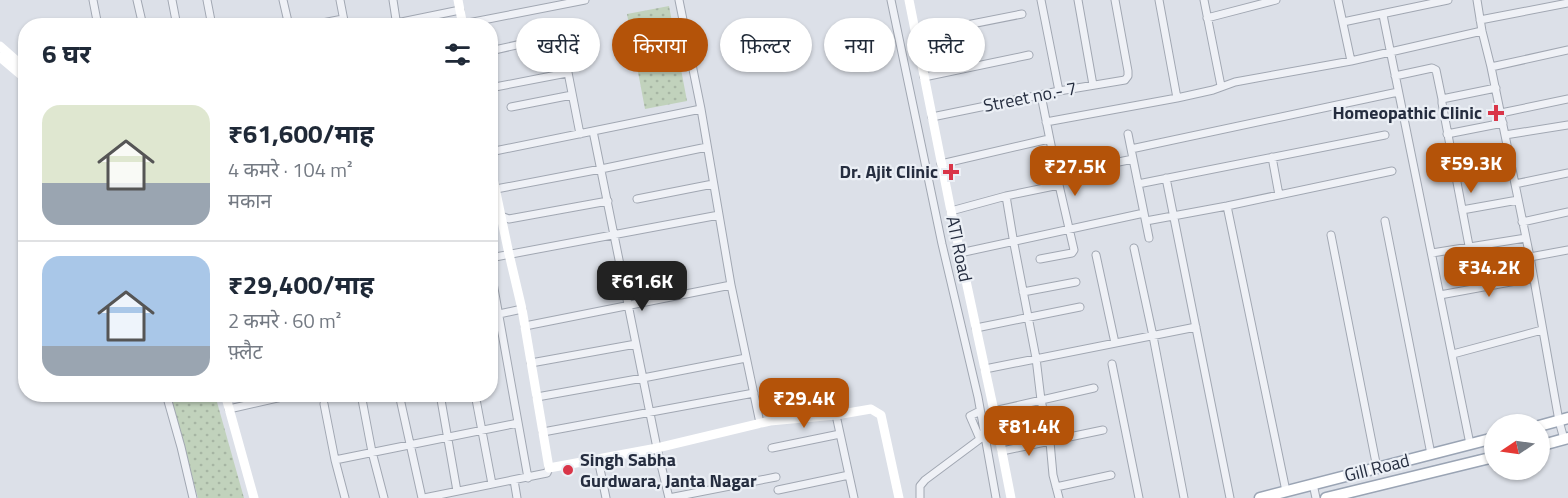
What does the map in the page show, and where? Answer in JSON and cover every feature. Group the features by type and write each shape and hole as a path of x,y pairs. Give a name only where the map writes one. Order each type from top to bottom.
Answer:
{"main road":[{"path":"1550,443 1566,439"},
{"name":"Gill Road","path":"1260,498 1484,440"},
{"name":"Gill Road","path":"1326,498 1484,459"}],"street":[{"path":"93,0 96,18"},
{"path":"137,0 141,18"},
{"path":"172,0 175,18"},
{"path":"207,0 210,18"},
{"path":"283,0 287,18"},
{"path":"340,0 343,18"},
{"path":"393,0 396,18"},
{"path":"497,18 585,0"},
{"path":"679,0 701,109 731,285 760,423"},
{"path":"891,0 980,411 996,498"},
{"name":"ATI Road","path":"909,0 913,18"},
{"path":"1041,0 1059,91"},
{"path":"1078,0 1093,85"},
{"name":"Street no.- 7","path":"932,117 1127,79 1128,71 1115,0"},
{"path":"1159,0 1177,98"},
{"path":"1204,0 1221,86"},
{"path":"1207,18 1276,0"},
{"path":"1338,0 1351,61"},
{"path":"1343,22 1449,0"},
{"path":"1477,0 1530,257 1542,330 1564,420 1566,439"},
{"path":"1480,20 1568,3"},
{"path":"417,18 459,5"},
{"path":"985,21 1022,14"},
{"path":"1383,15 1470,444"},
{"path":"1046,122 1177,98 1213,90 1235,82 1351,61 1482,31"},
{"path":"498,49 555,38 562,44 580,134"},
{"path":"0,46 18,62"},
{"path":"1491,67 1568,50"},
{"path":"924,77 1029,55"},
{"path":"0,57 18,72"},
{"path":"1395,76 1435,69 1443,99 1454,174 1477,288"},
{"name":"ATI Road","path":"923,72 1011,498"},
{"path":"498,87 567,74"},
{"path":"1443,99 1496,88"},
{"path":"1131,149 1398,92"},
{"path":"511,107 572,95"},
{"path":"1041,95 1074,252 1041,259"},
{"path":"1501,113 1568,99"},
{"path":"498,150 701,109"},
{"path":"1447,134 1503,123"},
{"path":"1505,135 1568,125"},
{"path":"593,131 669,498 776,477"},
{"path":"1128,134 1149,238"},
{"path":"1138,184 1385,135"},
{"path":"942,164 1049,139"},
{"path":"498,186 601,169 707,147"},
{"path":"1272,157 1279,195"},
{"path":"1057,175 1133,159"},
{"path":"1454,174 1510,161"},
{"path":"960,253 1069,228 1145,217 1174,216 1392,171"},
{"path":"1515,184 1568,172"},
{"path":"1166,178 1230,498"},
{"path":"637,200 713,184"},
{"path":"951,211 1059,185"},
{"path":"1006,196 1050,440 1053,475 1059,498"},
{"path":"1462,210 1518,200"},
{"path":"498,217 509,219 608,201"},
{"path":"401,402 423,498 547,473 549,468 522,309 498,204"},
{"path":"1227,206 1286,491"},
{"path":"1522,222 1568,212"},
{"path":"498,256 718,215"},
{"path":"1385,221 1431,454"},
{"path":"1331,235 1377,468"},
{"path":"1432,253 1526,238"},
{"path":"1134,248 1184,498"},
{"path":"1530,257 1568,250"},
{"path":"1096,255 1115,343"},
{"path":"1440,296 1533,278"},
{"path":"1023,292 1076,282"},
{"path":"525,326 731,285"},
{"path":"498,304 528,478"},
{"path":"976,328 1080,307"},
{"path":"500,314 522,309"},
{"path":"985,369 1196,327"},
{"path":"1453,354 1542,330"},
{"path":"531,363 636,344"},
{"path":"537,396 746,358"},
{"path":"1112,364 1139,498"},
{"path":"994,411 1094,388"},
{"path":"543,432 754,393"},
{"path":"168,402 193,498"},
{"path":"227,402 254,498"},
{"path":"229,409 260,402"},
{"path":"363,402 384,498"},
{"path":"442,402 457,491"},
{"path":"476,402 492,484"},
{"path":"324,404 345,498"},
{"path":"549,468 657,448 760,423 871,409 881,415 899,498"},
{"path":"920,498 920,486 925,480 980,439 970,416 980,411"},
{"path":"836,415 854,498"},
{"path":"335,460 518,423"},
{"path":"1002,450 1103,430"},
{"path":"772,448 840,434"},
{"path":"598,459 606,498"},
{"path":"778,490 849,475"},
{"path":"1056,488 1111,475"},
{"path":"514,480 517,498"},
{"path":"1313,484 1316,498"}],"green space":[{"path":"669,6 671,18 628,18 627,14"},
{"path":"638,72 682,72 687,101 645,109"},
{"path":"172,402 217,402 244,498 198,498"}],"place":[{"name":"Homeopathic Clinic","path":"1496,113"},
{"name":"Dr. Ajit Clinic","path":"951,172"},
{"name":"Singh Sabha Gurdwara, Janta Nagar","path":"568,470"}]}
